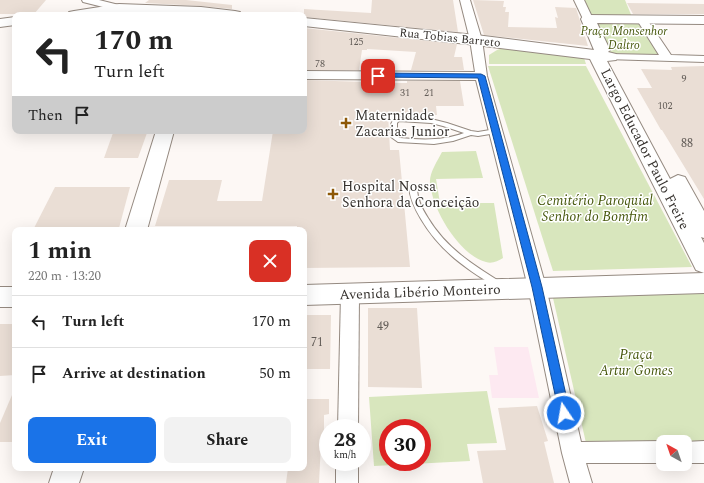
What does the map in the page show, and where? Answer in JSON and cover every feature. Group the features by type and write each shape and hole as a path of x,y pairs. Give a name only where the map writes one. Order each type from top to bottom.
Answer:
{"street":[{"path":"87,0 190,12"},
{"path":"201,12 211,0"},
{"path":"465,0 476,40 481,76 537,287 573,453 581,483"},
{"path":"579,0 603,54 704,59"},
{"path":"88,12 122,5"},
{"path":"588,19 704,20"},
{"path":"642,20 667,58"},
{"path":"0,23 12,21"},
{"name":"Rua Tobias Barreto","path":"307,22 603,54"},
{"name":"Largo Educador Paulo Freire","path":"603,54 704,230"},
{"name":"Largo Educador Paulo Freire","path":"603,54 704,264"},
{"path":"307,75 481,76"},
{"path":"137,227 164,134"},
{"path":"537,287 704,283"},
{"name":"Avenida Libério Monteiro","path":"307,295 537,287"},
{"path":"348,419 350,294"},
{"path":"0,297 12,297"},
{"path":"573,453 656,452"},
{"path":"692,452 704,452"},
{"path":"64,483 68,471"},
{"path":"347,471 347,483"}],"lane":[{"path":"470,133 450,139 426,142 398,140 394,137 394,123 397,119 431,122 445,124 470,133 478,134 496,131"},
{"path":"413,187 415,201 428,225 439,241 458,260 504,289"}],"shaded area":[{"path":"494,347 528,347 539,398 492,398 489,375 498,375"}],"green space":[{"path":"584,0 625,0 632,17 592,16"},
{"name":"Praça Monsenhor Daltro","path":"594,23 638,23 660,55 607,53"},
{"path":"509,46 583,55 586,64 489,64 489,55 497,50"},
{"name":"Cemitério Paroquial Senhor do Bomfim","path":"488,66 586,66 692,267 553,271"},
{"path":"476,151 483,178 436,179 440,203 494,203 503,258 488,263 476,258 466,250 449,230 441,218 432,194 430,183 432,171 442,152"},
{"name":"Praça Artur Gomes","path":"704,293 704,442 692,442 692,435 656,435 656,442 586,443 553,298"},
{"path":"487,391 497,443 467,444 470,461 431,463 431,419 379,419 379,466 374,466 369,397"}],"building":[{"path":"0,0 46,0 36,12 12,12 12,14 0,14"},
{"path":"149,0 186,0 232,5 232,9 145,3"},
{"path":"372,0 453,0 458,32 307,17 307,12 304,12 304,9 371,13"},
{"path":"473,0 504,1 503,7 506,7 505,12 509,12 508,27 557,28 555,17 558,18 555,7 576,8 588,46 484,35"},
{"path":"627,3 704,4 704,14 633,14"},
{"path":"307,28 457,44 454,57 462,57 464,70 411,70 416,52 367,49 362,50 359,70 307,70"},
{"path":"704,66 704,199 637,88 652,88 641,69 672,70 671,67"},
{"path":"307,80 396,83 407,83 407,81 460,81 464,106 436,106 437,115 388,114 390,150 399,150 410,267 307,268 307,227 155,226 169,180 222,180 217,201 262,201 273,134 307,134"},
{"path":"113,134 147,134 138,158 104,158"},
{"path":"55,187 130,187 119,227 35,227"},
{"path":"368,308 417,308 422,388 368,387"},
{"path":"307,315 331,315 330,369 307,369"},
{"path":"0,324 12,324 12,375 0,376"},
{"path":"12,395 12,442 0,442 0,423"},
{"path":"307,399 329,399 329,414 324,415 324,419 319,419 319,483 286,483 288,471 307,471"},
{"path":"537,406 548,441 544,442 554,483 483,483 477,451 506,450 498,408"}],"place":[{"name":"Maternidade Zacarias Junior","path":"346,123"},
{"name":"Hospital Nossa Senhora da Conceição","path":"333,194"}],"route":[{"path":"378,76 481,76 537,287 564,413"}]}
